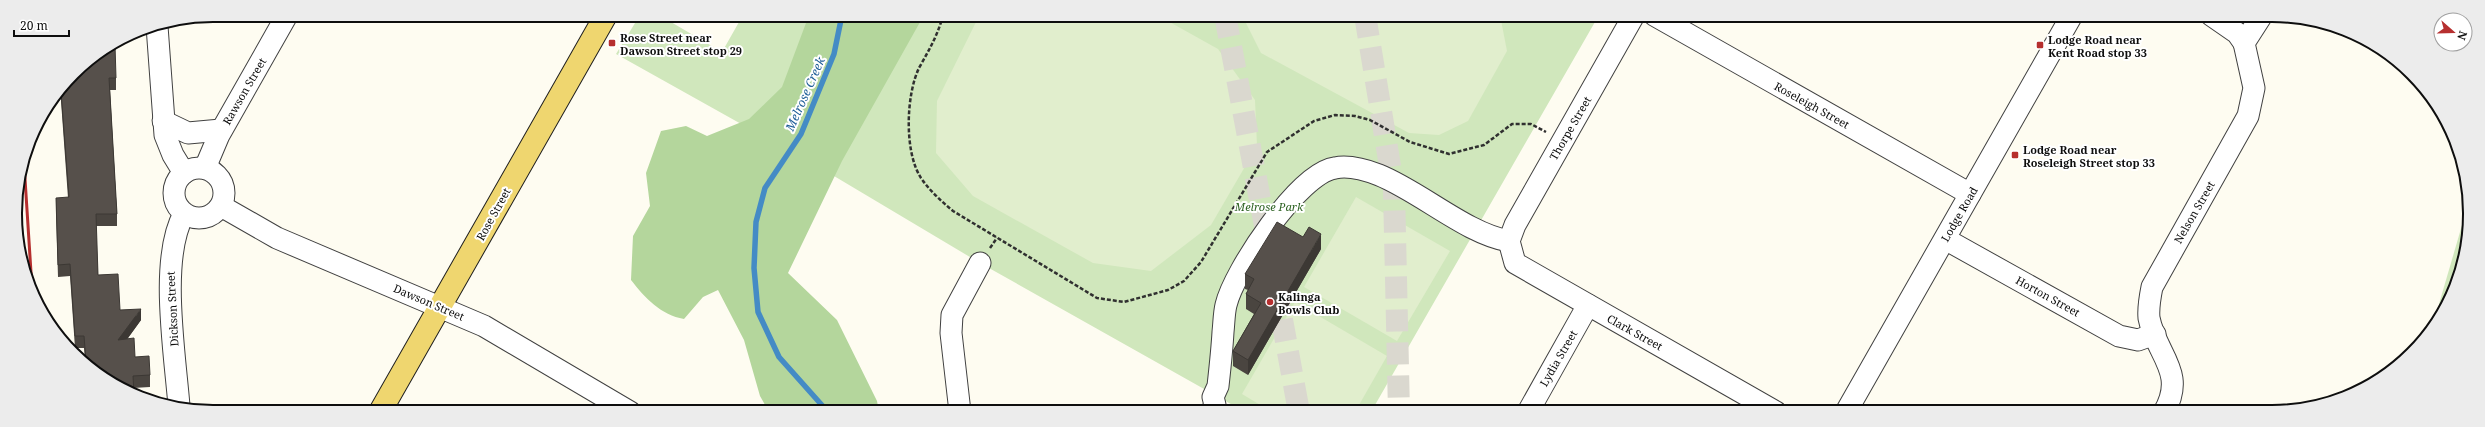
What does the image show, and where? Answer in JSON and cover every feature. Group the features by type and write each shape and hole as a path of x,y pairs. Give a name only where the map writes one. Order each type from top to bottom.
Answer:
{"main road":[{"name":"Rose Street","path":"384,405 602,22"}],"street":[{"name":"Rawson Street","path":"205,168 221,130 284,22"},
{"name":"Thorpe Street","path":"1509,241 1514,225 1630,22"},
{"name":"Roseleigh Street","path":"1666,22 1970,194"},
{"name":"Lodge Road","path":"1850,405 2068,22"},
{"path":"2221,22 2237,33 2244,43 2258,22"},
{"path":"157,31 163,121 170,147 184,173"},
{"name":"Nelson Street","path":"2167,405 2173,391 2173,379 2149,318 2149,302 2152,287 2240,131 2253,102 2254,88 2244,43"},
{"path":"163,121 188,133 221,130"},
{"path":"198,168 205,168 212,171 223,183 224,199 222,206 209,217 200,219 184,214 179,208 174,194 175,186 184,173 198,168"},
{"path":"1213,405 1213,397 1218,386 1226,304 1242,269 1282,208 1315,177 1334,168 1359,169 1380,176 1421,196 1491,238 1509,241"},
{"name":"Dawson Street","path":"222,206 277,238 441,306 484,326 618,405"},
{"name":"Dickson Street","path":"179,401 170,264 173,240 184,214"},
{"name":"Horton Street","path":"1945,239 2119,336 2138,340 2155,334"},
{"name":"Clark Street","path":"1509,241 1515,263 1764,405"},
{"path":"959,405 951,333 952,316 980,263"},
{"name":"Lydia Street","path":"1532,405 1588,305"}],"path":[{"path":"942,22 937,38 919,68 912,96 908,123 911,150 920,177 937,198 953,211 1097,298 1124,302 1168,290 1184,281 1201,262 1267,152 1314,120 1335,115 1355,116 1370,120 1410,142 1449,154 1484,145 1512,124 1523,122 1531,124 1562,141"}],"green space":[{"name":"Melrose Park","path":"636,22 671,22 722,52 739,22 1595,22 1375,405 1233,405 980,263 834,176 616,54"},
{"path":"806,22 920,22 842,161 788,273 837,320 878,405 765,405 760,396 744,340 718,290 703,297 684,319 668,314 654,305 631,280 633,236 650,206 646,173 661,131 686,126 707,136 749,119 782,87"},
{"path":"976,22 1170,22 1218,49 1255,100 1257,146 1211,225 1151,271 1093,263 973,196 936,153 937,101"},
{"path":"1246,22 1501,22 1507,51 1468,121 1439,135 1409,133 1261,53"},
{"path":"1356,197 1450,251 1397,341 1304,287"},
{"path":"2463,222 2459,251 2453,275 2439,306"},
{"path":"1295,302 1387,356 1359,405 1260,405 1242,394"}],"building":[{"path":"115,50 116,78 109,78 117,214 96,214 98,275 118,274 120,310 141,309 118,340 134,338 135,357 149,356 150,375 133,376 134,387 107,373 87,357 86,356 84,336 75,336 70,264 58,265 56,198 69,197 62,98 78,78 107,54"},
{"name":"Kalinga Bowls Club","path":"1277,222 1303,237 1309,227 1321,234 1248,360 1233,351 1261,303 1246,294 1254,279 1245,274"}],"waterway":[{"name":"Melrose Creek","path":"822,405 779,357 758,312 754,268 756,222 765,188 801,134 834,54 841,22"}],"tunnel":[{"path":"1226,22 1269,247"},
{"path":"1366,22 1394,190 1399,405"},
{"path":"1276,287 1298,405"}],"railway":[{"path":"25,181 31,271"}],"place":[{"name":"Rose Street near Dawson Street stop 29","path":"612,43"},
{"name":"Lodge Road near Kent Road stop 33","path":"2040,45"},
{"name":"Lodge Road near Roseleigh Street stop 33","path":"2015,155"},
{"name":"Kalinga Bowls Club","path":"1270,302"}]}
